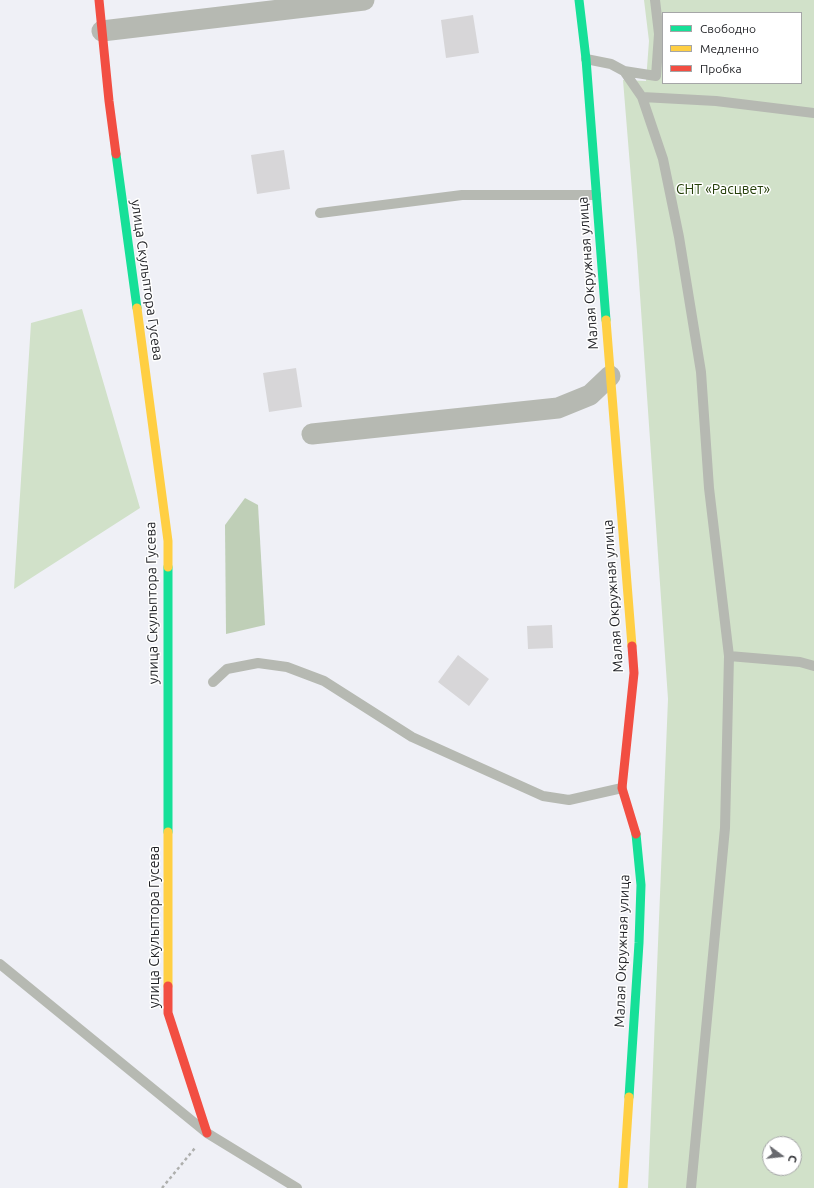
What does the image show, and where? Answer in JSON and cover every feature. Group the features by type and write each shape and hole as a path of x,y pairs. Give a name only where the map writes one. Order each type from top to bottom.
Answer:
{"street":[{"name":"улица Скульптора Гусева","path":"99,0 109,101 168,541 168,1013 207,1133"},
{"path":"102,31 364,0"},
{"name":"Малая Окружная улица","path":"579,0 586,59 634,673 622,788 636,836 641,885 639,943 623,1188"},
{"path":"312,434 558,408 590,396 610,376"}],"lane":[{"path":"586,59 611,64 624,71 656,76 659,34 654,0"},
{"path":"624,71 642,97 663,160 680,237 701,372 709,488 729,656 725,828 691,1188"},
{"path":"642,97 716,101 814,113"},
{"path":"320,213 462,195 596,195"},
{"path":"729,656 800,662 814,666"},
{"path":"213,682 227,669 258,662 288,667 324,681 412,737 542,796 569,800 622,788"},
{"path":"0,964 207,1133 296,1188"}],"path":[{"path":"162,1188 207,1133"}],"green space":[{"name":"СНТ «Расцвет»","path":"644,0 814,0 814,1188 648,1188 668,699 637,252 623,80 646,81 649,41"},
{"path":"82,309 140,508 14,589 31,323"},
{"path":"245,498 258,505 265,625 226,634 225,525"}],"building":[{"path":"473,15 479,53 446,58 441,20"},
{"path":"284,150 290,189 257,194 251,155"},
{"path":"296,368 302,407 269,412 263,373"},
{"path":"552,625 553,648 528,649 527,626"},
{"path":"458,655 489,679 469,706 438,682"}],"traffic: fast":[{"path":"579,0 586,59 606,320"},
{"path":"116,154 137,308"},
{"path":"168,567 168,832"},
{"path":"629,1097 639,943 641,885 636,834"}],"traffic: slow":[{"path":"137,308 168,541 168,567"},
{"path":"606,320 632,646"},
{"path":"168,832 168,986"},
{"path":"623,1188 629,1097"}],"traffic: jam":[{"path":"99,0 116,154"},
{"path":"632,646 634,673 622,788 636,834"},
{"path":"168,986 168,1013 207,1133"}]}
